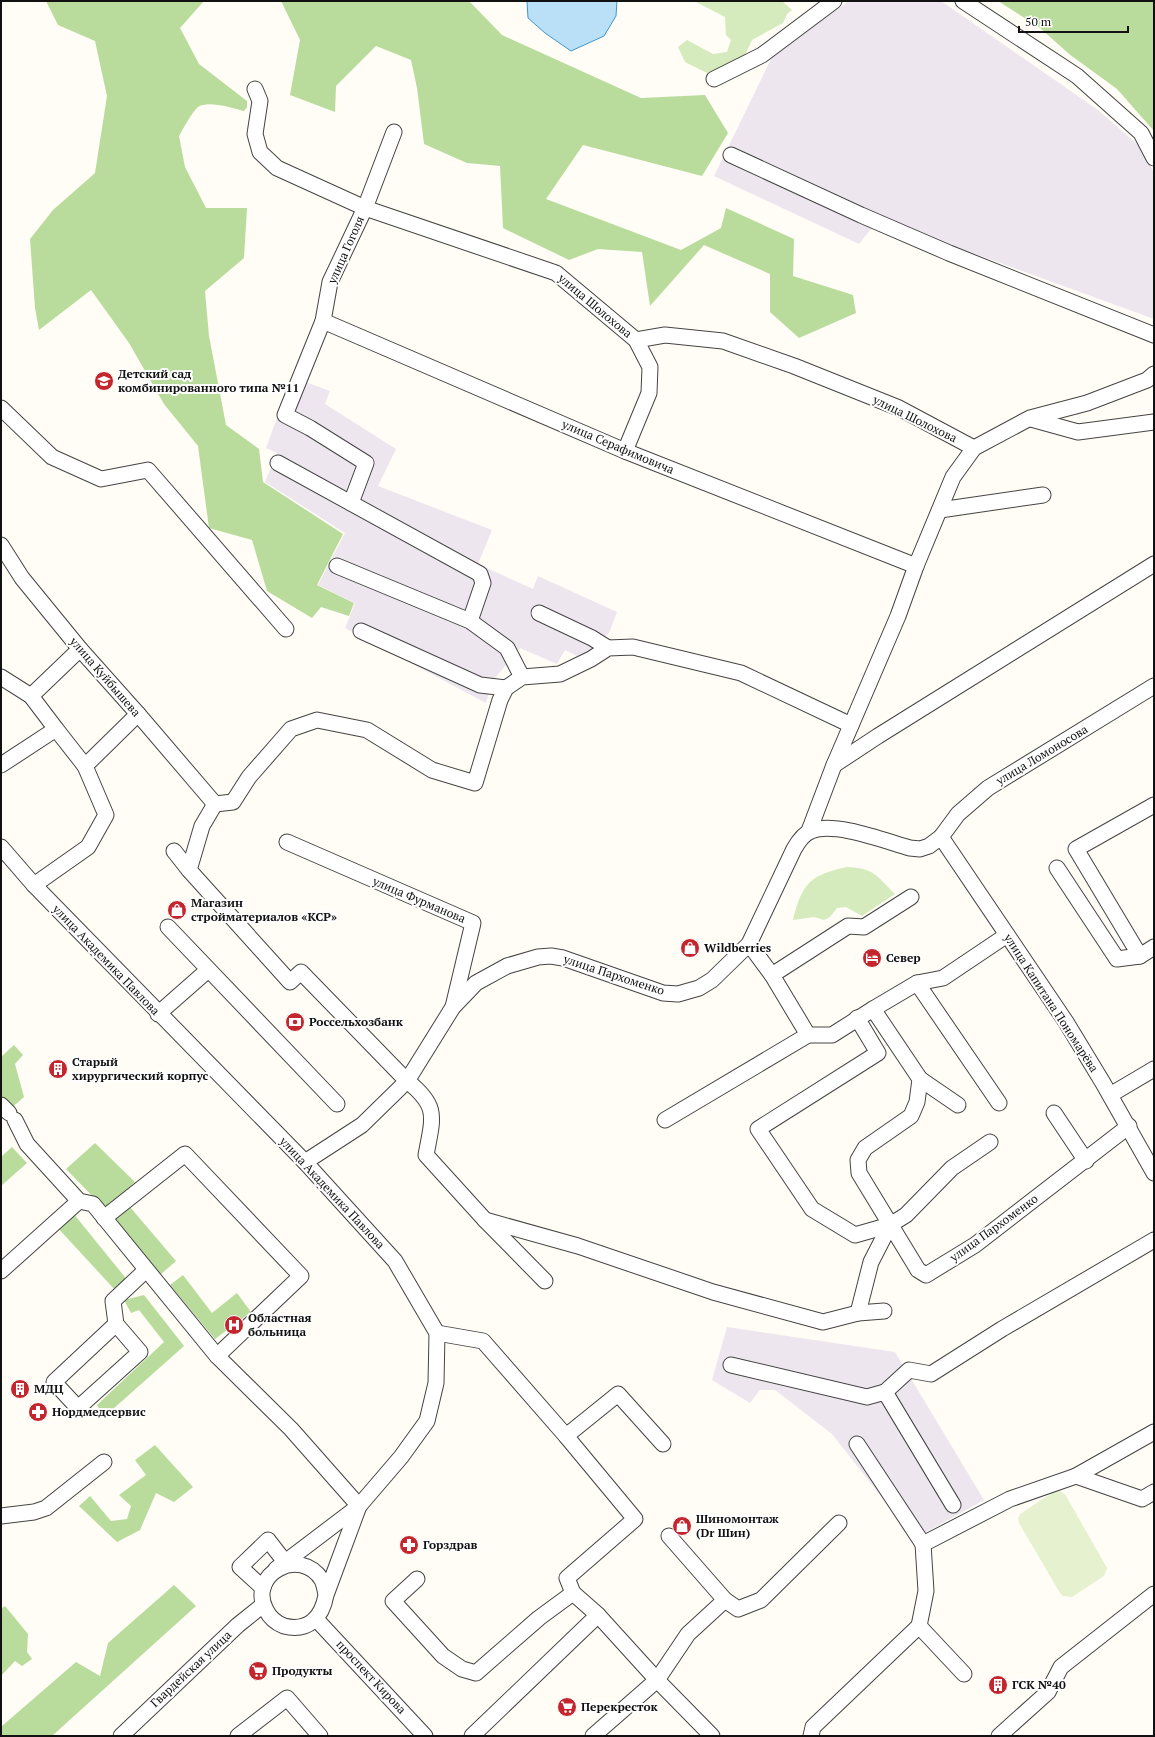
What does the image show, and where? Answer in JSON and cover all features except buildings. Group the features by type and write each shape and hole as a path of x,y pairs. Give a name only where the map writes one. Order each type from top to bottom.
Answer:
{"street":[{"path":"714,79 762,55 834,1"},
{"path":"963,1 1077,76 1141,133 1154,158"},
{"name":"улица Шолохова","path":"255,88 260,101 255,134 260,152 277,168 365,208 556,273 636,340 665,335 723,341 794,366 899,408 974,448"},
{"name":"улица Гоголя","path":"351,503 366,463 310,428 285,415 323,321 330,282 365,208 394,132"},
{"path":"731,155 949,254 1154,335"},
{"name":"улица Серафимовича","path":"323,321 625,451 916,566"},
{"path":"625,451 649,393 650,366 636,340"},
{"path":"941,837 929,846 920,849 910,848 836,828 816,825 834,766 898,616 916,566 953,477 974,448 1030,418 1088,403 1147,380 1154,374"},
{"path":"1,408 52,457 101,479 148,470 286,629"},
{"path":"1030,418 1078,432 1154,422"},
{"path":"278,463 480,574 483,583 470,621"},
{"path":"940,510 1042,495"},
{"name":"улица Куйбышева","path":"1,545 22,578 80,649 215,804"},
{"path":"834,766 878,736 1154,564"},
{"path":"337,566 470,621 507,648 522,677"},
{"path":"539,613 592,638 608,648"},
{"path":"361,631 480,685 506,688"},
{"path":"189,870 202,826 215,804 233,802 249,777 291,729 317,720 367,730 432,770 475,783 500,700 506,688 522,677 560,674 591,659 608,648 633,647 741,673 851,725"},
{"path":"30,696 80,649"},
{"path":"1,677 30,696 85,766 106,815 88,847 34,885"},
{"name":"улица Ломоносова","path":"941,837 958,814 988,788 1154,686"},
{"path":"85,766 138,714"},
{"path":"1,765 56,729"},
{"path":"1140,956 1076,849 1154,805"},
{"name":"улица Пархоменко","path":"305,1162 362,1125 407,1081 453,1007 476,983 507,966 538,957 551,956 564,958 663,993 678,994 699,988 712,980 749,944 794,849 800,840 816,825"},
{"name":"улица Капитана Пономарёва","path":"941,837 1066,1022 1152,1164"},
{"name":"улица Фурманова","path":"287,842 473,923 453,1007"},
{"name":"улица Академика Павлова","path":"1,847 34,885 158,1014 305,1162 394,1261 437,1333"},
{"path":"174,851 189,870 290,982 301,972 407,1081 421,1092 429,1104 432,1122 426,1155 485,1220 545,1281"},
{"path":"1057,868 1117,959 1140,956 1154,946"},
{"path":"772,975 848,926 864,927 911,898"},
{"path":"168,928 337,1104"},
{"path":"665,1120 808,1035 832,1035 857,1018 917,983 943,978 1007,935"},
{"path":"749,944 772,975 808,1035"},
{"path":"158,1014 208,970"},
{"path":"917,983 999,1103"},
{"path":"873,1009 920,1080 958,1105"},
{"path":"857,1018 878,1053 758,1130 812,1209 855,1235 890,1225 906,1215 952,1168 990,1142"},
{"path":"1110,1095 1154,1069"},
{"name":"улица Пархоменко","path":"920,1080 917,1102 910,1116 865,1148 858,1160 859,1173 918,1270 926,1275 975,1245 1086,1161 1129,1126"},
{"path":"8,1113 27,1144 79,1201 93,1204 217,1356 291,1429 358,1506"},
{"path":"1054,1113 1086,1161"},
{"path":"104,1218 185,1154 301,1276 217,1356"},
{"path":"1,1271 79,1201"},
{"path":"485,1220 578,1246 713,1292 823,1322 858,1313 884,1311"},
{"path":"858,1313 871,1262 890,1225"},
{"path":"731,1365 867,1397 885,1392 909,1370 931,1374 1002,1329 1154,1240"},
{"path":"116,1324 54,1382 78,1408 140,1352 116,1324 114,1301 146,1270"},
{"path":"358,1506 326,1595 324,1608 316,1619 305,1626 292,1628 278,1624 269,1616 263,1605 263,1588 268,1577 358,1506 401,1457 427,1421 436,1382 437,1333 483,1341 566,1436 635,1519 567,1578 573,1593 598,1614 657,1680 712,1736"},
{"path":"885,1392 953,1505"},
{"path":"566,1436 618,1394 663,1444"},
{"path":"923,1544 1010,1499 1076,1476 1154,1432"},
{"path":"811,1736 813,1727 919,1626 926,1591 923,1544 857,1444"},
{"path":"1,1516 34,1512 46,1508 104,1462"},
{"path":"1076,1476 1142,1499 1154,1492"},
{"path":"668,1536 725,1600 738,1609 761,1600 839,1523"},
{"path":"263,1588 240,1567 268,1540 281,1566"},
{"path":"281,1566 290,1564 304,1566 314,1571 322,1581 326,1595"},
{"path":"417,1579 393,1601 443,1656 462,1669 476,1673 539,1618 573,1593"},
{"path":"999,1736 1048,1692 1061,1667 1154,1594"},
{"path":"593,1736 657,1680 688,1634 725,1600"},
{"name":"Гвардейская улица","path":"121,1736 238,1625 263,1605"},
{"path":"472,1736 598,1614"},
{"name":"проспект Кирова","path":"316,1619 417,1733"},
{"path":"919,1626 964,1674"},
{"path":"238,1736 287,1698 320,1736"}],"shaded area":[{"path":"849,1 941,1 1098,110 1145,151 1154,174 1154,319 879,219 859,244 714,176 773,55"},
{"path":"292,377 330,391 325,404 396,449 378,486 492,530 478,564 533,589 538,576 617,612 609,633 581,658 565,650 557,664 520,648 492,682 486,703 345,628 355,603 318,585 345,533 265,482 277,453 266,448"},
{"path":"727,1327 895,1352 984,1500 923,1534 905,1527 832,1434 775,1390 760,1390 750,1403 712,1380"}],"green space":[{"path":"46,1 204,1 180,28 199,64 247,101 247,107 244,111 214,104 207,104 198,107 190,117 179,136 185,167 206,208 247,208 244,258 205,291 209,336 226,425 259,449 263,482 343,534 317,585 354,603 349,616 321,607 312,618 267,591 252,540 209,528 198,446 164,404 129,343 91,290 39,330 35,308 30,239 53,210 95,173 107,96 95,41 58,25"},
{"path":"281,1 469,1 502,35 641,98 705,95 728,133 702,176 583,145 546,199 681,250 721,228 726,208 794,239 793,276 853,295 856,313 799,338 770,312 770,274 704,245 650,306 642,252 598,249 569,260 503,228 500,166 467,163 424,144 417,88 411,60 376,46 336,86 335,112 290,95 300,40"},
{"path":"694,1 782,1 792,10 787,14 783,23 752,40 745,55 709,74 685,62 678,47 687,40 713,54 727,52 731,40 726,35 725,17"},
{"path":"998,1 1154,1 1154,131 1117,89 1069,54 1040,28"},
{"path":"847,867 869,871 879,878 895,894 862,916 846,907 837,908 830,917 824,920 814,917 793,920 800,897 804,889 810,883 824,873"},
{"path":"14,1045 23,1055 15,1064 24,1097 9,1110 1,1101 1,1057"},
{"path":"95,1143 135,1182 106,1210 66,1169"},
{"path":"12,1147 27,1163 1,1186 1,1157"},
{"path":"130,1207 176,1261 160,1275 114,1221"},
{"path":"73,1213 128,1281 116,1291 56,1226"},
{"path":"183,1275 212,1313 237,1293 251,1312 215,1339 170,1285"},
{"path":"144,1295 184,1346 104,1417 97,1405 164,1342 139,1310 131,1313 124,1300"},
{"path":"155,1445 193,1487 174,1502 156,1493 140,1530 117,1542 79,1506 90,1496 111,1521 127,1519 131,1506 119,1495 146,1475 135,1460"},
{"path":"1060,1491 1065,1494 1107,1568 1104,1576 1072,1597 1063,1596 1060,1593 1019,1523 1018,1518 1020,1514 1052,1493"},
{"path":"174,1585 196,1606 52,1736 1,1736 1,1725 2,1726 76,1662 100,1676 108,1643"},
{"path":"5,1606 28,1634 27,1652 32,1659 22,1666 15,1661 1,1676 1,1609"}],"water":[{"path":"527,1 617,1 616,16 604,36 571,51 545,33 528,18"}],"place":[{"name":"Детский сад комбинированного типа №11","path":"104,381"},
{"name":"Магазин стройматериалов «КСР»","path":"177,910"},
{"name":"Wildberries","path":"690,948"},
{"name":"Север","path":"872,958"},
{"name":"Россельхозбанк","path":"295,1022"},
{"name":"Старый хирургический корпус","path":"58,1069"},
{"name":"Областная больница","path":"234,1325"},
{"name":"МДЦ","path":"20,1389"},
{"name":"Нордмедсервис","path":"38,1412"},
{"name":"Шиномонтаж (Dr Шин)","path":"682,1526"},
{"name":"Горздрав","path":"409,1545"},
{"name":"Продукты","path":"258,1671"},
{"name":"ГСК №40","path":"998,1685"},
{"name":"Перекресток","path":"567,1707"}]}
